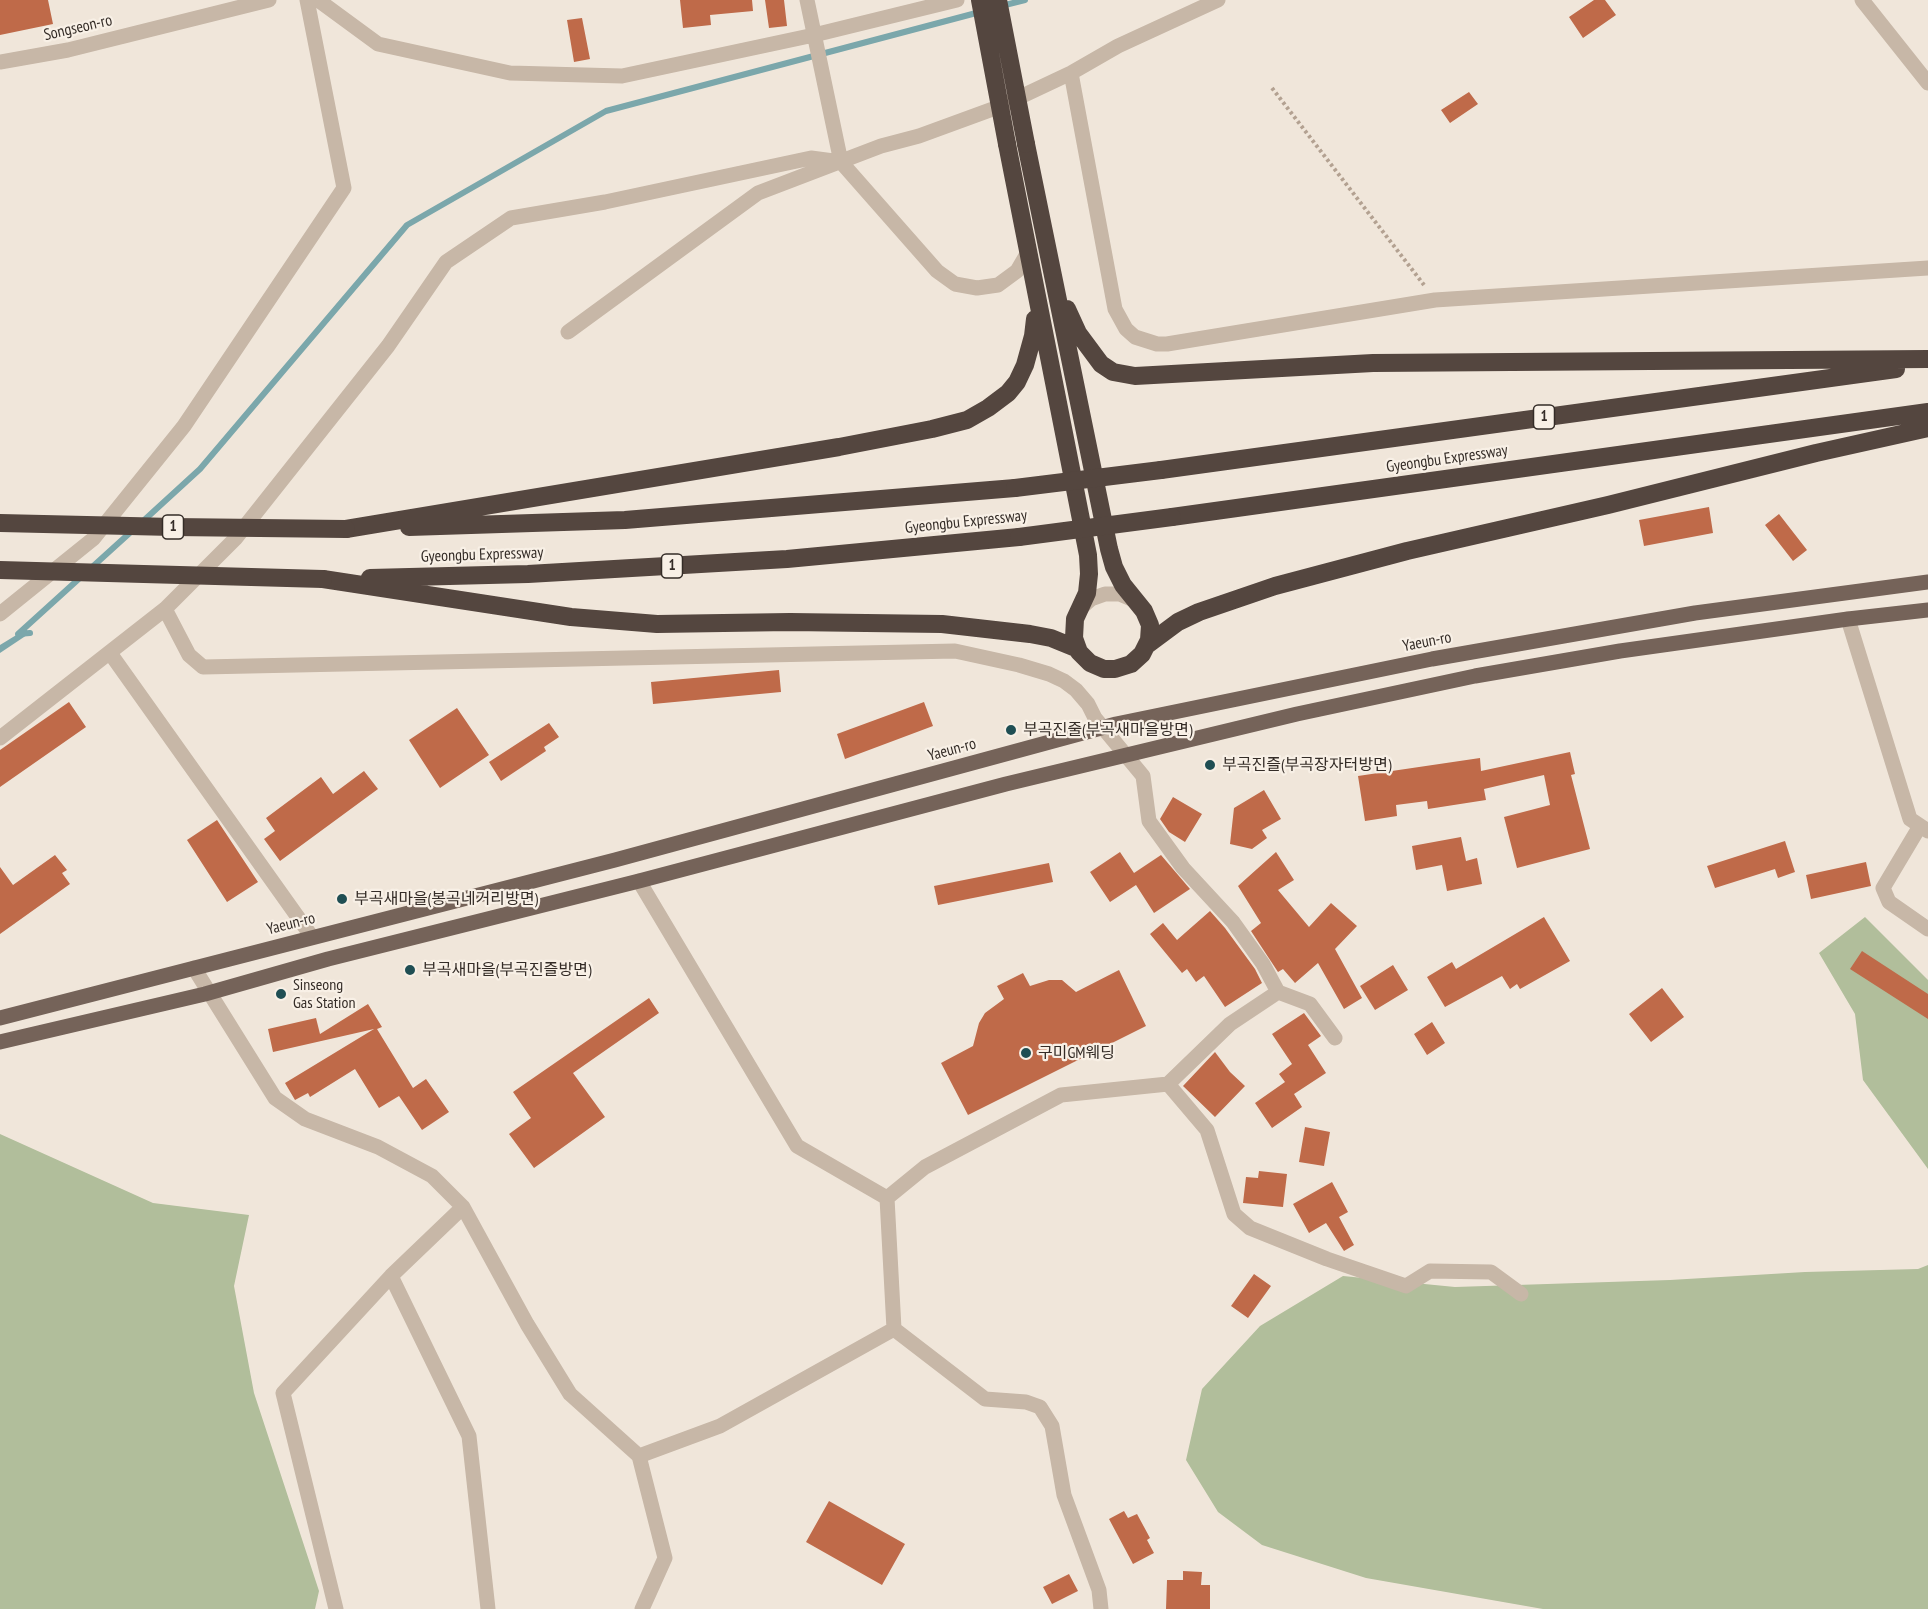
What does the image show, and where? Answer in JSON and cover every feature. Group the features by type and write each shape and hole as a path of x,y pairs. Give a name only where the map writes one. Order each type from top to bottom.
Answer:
{"highway":[{"path":"980,0 1027,254 1088,555 1087,593 1074,626 1074,638 1078,649 1090,663 1104,669 1126,667 1135,661 1147,645 1178,622 1199,612 1275,586 1407,550 1608,505 1816,453 1928,428"},
{"path":"998,0 1109,549 1123,585 1142,607 1149,620 1147,645"},
{"path":"1053,278 1069,315 1090,351 1101,364 1113,372 1136,376 1373,363 1928,359"},
{"path":"346,529 839,447 967,420 1008,393 1017,382 1025,365 1033,336 1037,302"},
{"name":"Gyeongbu Expressway","path":"0,523 346,529 489,526 625,520 1015,488 1161,470 1928,364"},
{"name":"Gyeongbu Expressway","path":"0,570 323,579 528,574 775,560 1019,537 1928,412"},
{"path":"323,579 571,617 657,624 790,621 942,624 1041,636 1065,642 1078,649"}],"main road":[{"name":"Yaeun-ro","path":"0,1018 615,860 1102,727 1444,657 1695,613 1928,582"},
{"path":"0,1042 208,993 328,959 639,881 1006,784 1297,714 1475,676 1620,651 1928,610"}],"street":[{"name":"Songseon-ro","path":"0,62 68,50 269,0"},
{"path":"0,614 100,531 184,426 344,188 307,0"},
{"path":"318,0 378,44 510,73 622,76 814,35 957,0"},
{"path":"807,0 841,162 937,270 955,284 977,288 998,285 1017,271 1027,254"},
{"path":"568,332 758,193 881,146 920,136 1001,106 1071,73 1118,46 1218,0"},
{"path":"1862,0 1928,84"},
{"path":"1071,73 1111,296 1126,329 1135,337 1158,344 1435,300 1928,268"},
{"path":"0,738 165,609 235,539 388,346 446,262 511,218 605,202 812,158 841,162"},
{"path":"1083,606 1091,599 1105,594 1120,594 1134,600"},
{"path":"165,609 189,655 203,668 955,651 1019,665 1064,681 1076,690 1102,727 1143,776 1149,821 1183,868 1233,922 1263,964 1278,992 1310,1004 1335,1038"},
{"path":"1848,619 1910,819 1924,828 1882,888 1889,902 1928,929"},
{"path":"110,652 312,937"},
{"path":"639,881 797,1146 887,1198"},
{"path":"194,968 275,1098 305,1119 378,1147 432,1176 463,1207 527,1324 570,1394 639,1456 665,1558 642,1609"},
{"path":"887,1198 925,1167 1061,1095 1168,1084 1230,1024 1278,992"},
{"path":"1168,1084 1207,1130 1234,1214 1250,1228 1327,1259 1406,1286 1430,1271 1491,1272 1521,1294"},
{"path":"887,1198 894,1329 985,1399 1026,1402 1040,1407 1052,1426 1064,1496 1099,1590 1101,1609"},
{"path":"336,1609 284,1393 391,1276 463,1207"},
{"path":"391,1276 469,1436 488,1609"},
{"path":"639,1456 720,1426 894,1329"}],"path":[{"path":"1272,88 1435,300"}],"green space":[{"path":"1865,917 1928,980 1928,1169 1863,1080 1855,1014 1819,953"},
{"path":"0,1134 153,1203 249,1215 234,1286 254,1393 319,1591 315,1609 0,1609"},
{"path":"1928,1265 1928,1609 1543,1609 1366,1578 1262,1545 1218,1512 1186,1460 1202,1389 1260,1326 1343,1276 1455,1287 1918,1269"}],"water":[{"path":"30,633 0,653 0,645 18,634"}],"building":[{"path":"0,0 48,0 53,24 0,35"},
{"path":"680,0 752,0 753,11 710,15 711,25 683,28"},
{"path":"765,0 784,0 787,26 769,28"},
{"path":"1594,0 1605,0 1616,15 1583,38 1569,17"},
{"path":"582,18 590,59 574,62 567,20"},
{"path":"1469,92 1478,104 1450,123 1441,110"},
{"path":"1709,507 1713,533 1644,546 1639,520"},
{"path":"1779,514 1807,550 1793,561 1765,525"},
{"path":"779,670 781,692 653,704 651,682"},
{"path":"69,702 86,727 0,787 0,750"},
{"path":"924,702 933,726 845,759 837,734"},
{"path":"457,708 489,755 440,788 409,740"},
{"path":"549,723 559,737 544,747 546,751 501,781 489,762"},
{"path":"1570,752 1575,774 1571,775 1590,849 1517,868 1504,817 1550,805 1544,775 1484,789 1486,800 1428,809 1427,801 1396,805 1397,816 1365,821 1358,776 1480,758 1481,771"},
{"path":"364,771 378,789 280,861 264,839 275,831 266,818 321,777 333,794"},
{"path":"1264,790 1281,819 1262,830 1267,838 1252,849 1230,844 1234,808"},
{"path":"1173,797 1202,814 1185,842 1169,832 1160,819"},
{"path":"217,820 258,882 227,902 187,840"},
{"path":"1461,837 1466,861 1477,858 1482,884 1447,891 1442,865 1416,870 1412,846"},
{"path":"1785,841 1795,872 1778,878 1775,869 1715,888 1707,866"},
{"path":"1120,852 1134,873 1161,855 1190,889 1154,913 1136,885 1110,902 1090,872"},
{"path":"1276,852 1294,880 1278,890 1309,927 1331,903 1357,926 1335,949 1362,998 1344,1009 1318,963 1295,983 1283,969 1278,972 1251,931 1261,923 1238,886"},
{"path":"55,855 67,870 62,873 70,884 0,934 0,867 13,885"},
{"path":"1866,862 1871,886 1811,899 1806,875"},
{"path":"1049,863 1053,882 938,905 934,886"},
{"path":"1210,911 1255,969 1262,983 1225,1007 1204,976 1196,982 1187,969 1182,973 1150,934 1163,923 1177,940"},
{"path":"1544,917 1570,961 1520,989 1517,984 1510,989 1502,976 1445,1007 1427,977 1452,962 1456,969"},
{"path":"1862,951 1928,994 1928,1019 1850,969"},
{"path":"1393,965 1408,990 1375,1010 1360,986"},
{"name":"구미GM웨딩","path":"1119,970 1146,1026 968,1115 941,1063 973,1046 979,1023 985,1013 1004,999 997,986 1023,973 1030,986 1049,980 1062,980 1076,992"},
{"path":"1662,988 1684,1017 1651,1042 1629,1014"},
{"path":"649,998 659,1013 573,1073 605,1117 534,1168 509,1134 531,1118 513,1092"},
{"path":"368,1004 382,1027 377,1029 413,1088 426,1079 449,1112 422,1130 399,1096 379,1108 355,1069 310,1097 308,1093 295,1100 285,1083 374,1029 273,1052 268,1029 316,1018 320,1034"},
{"path":"1304,1013 1321,1036 1308,1045 1326,1073 1294,1094 1302,1107 1272,1128 1255,1103 1285,1082 1279,1074 1292,1064 1272,1034"},
{"path":"1432,1022 1445,1043 1427,1055 1414,1034"},
{"path":"1215,1052 1230,1072 1245,1086 1215,1117 1183,1086"},
{"path":"1305,1127 1330,1132 1324,1166 1299,1162"},
{"path":"1259,1171 1287,1174 1283,1207 1243,1203 1246,1177 1258,1178"},
{"path":"1332,1182 1348,1212 1339,1217 1354,1245 1344,1251 1326,1223 1309,1233 1293,1204"},
{"path":"1254,1274 1271,1286 1248,1318 1231,1306"},
{"path":"829,1501 905,1544 882,1585 806,1542"},
{"path":"1124,1511 1128,1518 1137,1514 1150,1538 1147,1540 1154,1553 1133,1564 1109,1519"},
{"path":"1183,1571 1202,1572 1201,1585 1210,1585 1210,1609 1166,1609 1167,1580 1183,1580"},
{"path":"1069,1574 1078,1591 1052,1604 1043,1587"}],"waterway":[{"path":"1001,6 1025,0"},
{"path":"141,523 200,469 407,225 606,111 980,12"},
{"path":"90,569 133,530"},
{"path":"30,633 18,634 82,576"}],"place":[{"name":"부곡진줄(부곡새마을방면)","path":"1011,730"},
{"name":"부곡진즐(부곡장자터방면)","path":"1210,765"},
{"name":"부곡새마을(봉곡네거리방면)","path":"342,899"},
{"name":"부곡새마을(부곡진즐방면)","path":"410,970"},
{"name":"Sinseong Gas Station","path":"281,994"},
{"name":"구미GM웨딩","path":"1026,1053"}]}
